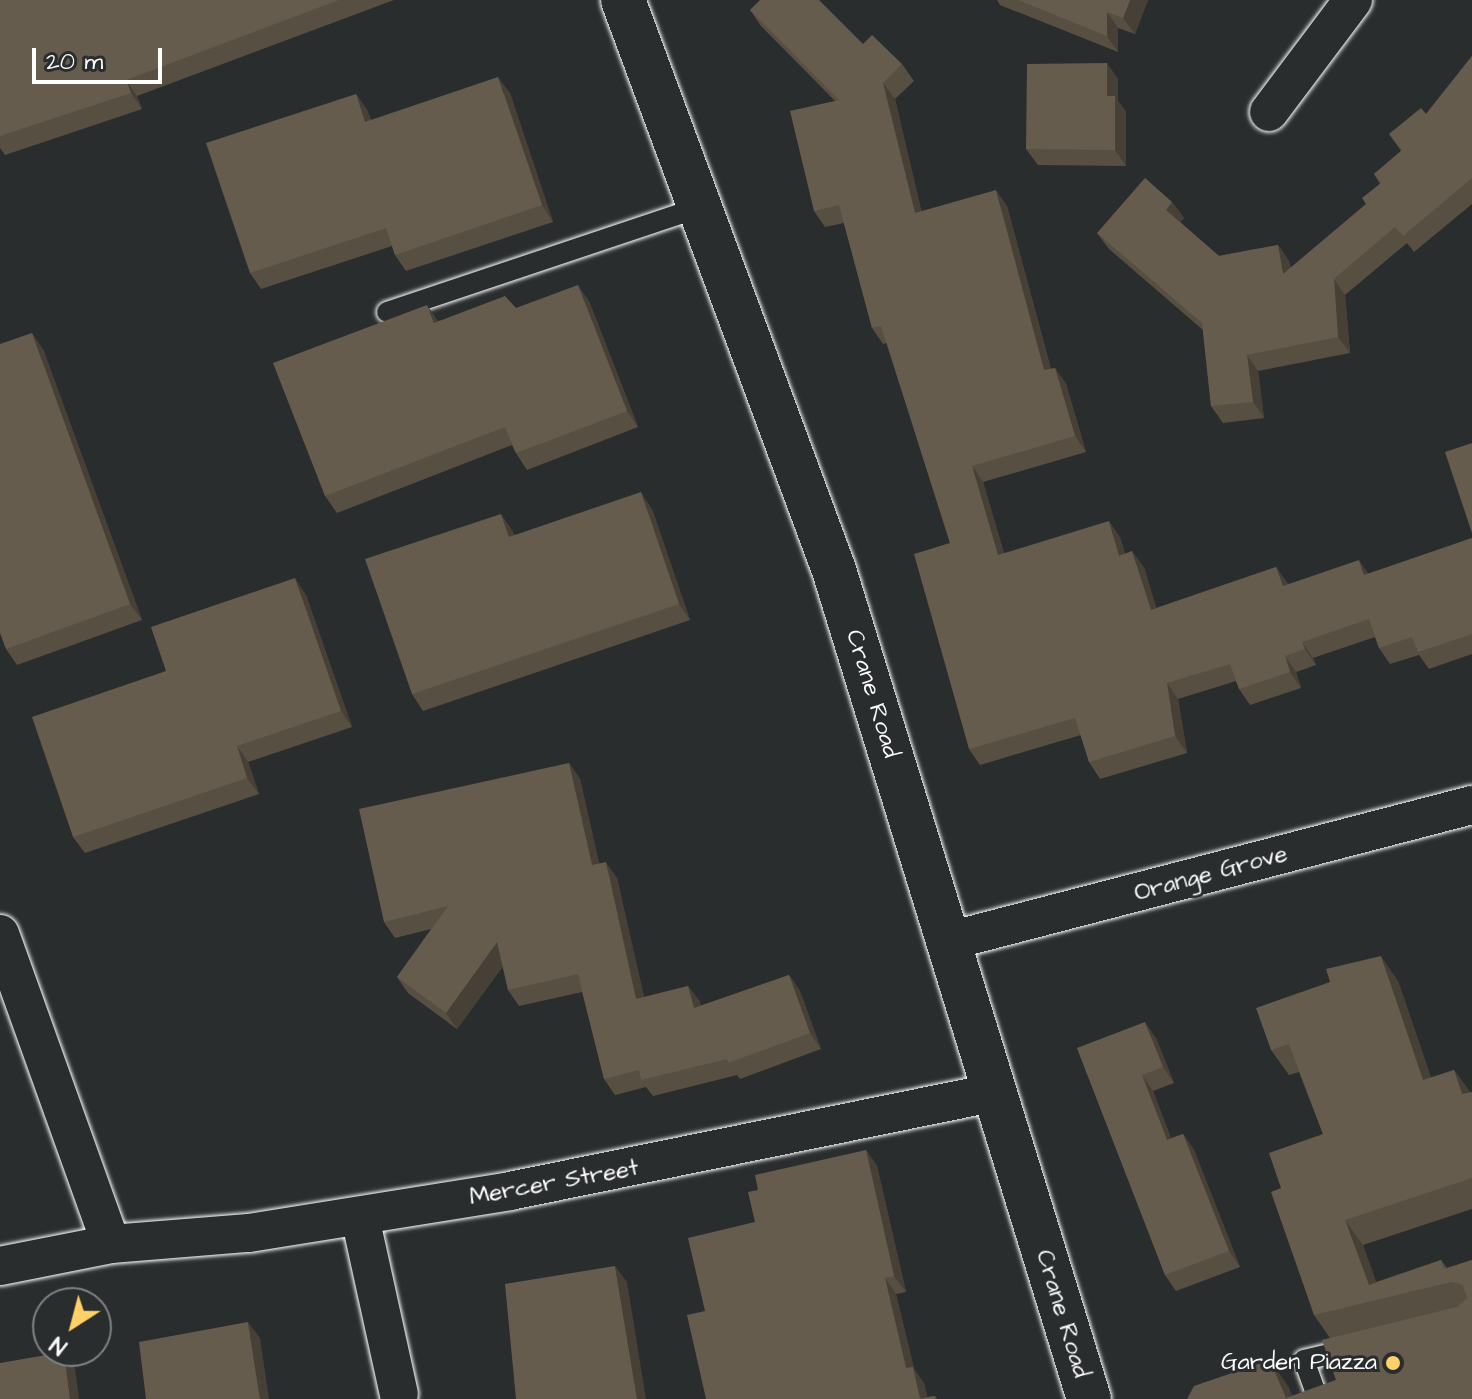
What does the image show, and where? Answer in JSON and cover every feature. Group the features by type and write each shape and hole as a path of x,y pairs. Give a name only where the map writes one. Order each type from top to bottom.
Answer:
{"street":[{"name":"Crane Road","path":"623,0 834,570 1089,1399"},
{"path":"1269,112 1353,0"},
{"name":"Orange Grove","path":"949,941 1472,805"},
{"path":"0,934 111,1244"},
{"name":"Mercer Street","path":"0,1266 111,1244 360,1217 659,1164 993,1093"},
{"path":"360,1217 399,1394"}],"lane":[{"path":"387,312 701,207"},
{"path":"1318,1399 1304,1360 1365,1345"}],"building":[{"path":"0,0 339,0 126,80 131,93 0,136"},
{"path":"760,0 819,0 863,44 872,35 902,64 883,83 915,213 996,190 1044,370 1055,368 1075,436 972,466 998,555 1109,521 1119,556 1132,551 1151,610 1276,567 1283,586 1359,560 1364,575 1472,538 1472,634 1418,652 1412,637 1379,648 1369,619 1302,642 1305,649 1285,656 1290,672 1239,689 1230,664 1167,683 1175,736 1089,762 1075,718 969,749 914,554 950,543 881,326 872,328 839,205 814,211 790,111 839,100 750,10"},
{"path":"1018,0 1130,0 1123,18 1107,12 1107,36"},
{"path":"1472,56 1472,178 1403,236 1395,227 1334,279 1338,337 1247,355 1253,402 1211,406 1202,323 1097,233 1145,178 1172,202 1166,210 1219,256 1278,245 1283,274 1366,204 1362,198 1381,183 1374,174 1402,150 1389,134 1421,108 1426,114"},
{"path":"1107,63 1107,96 1115,96 1115,150 1026,149 1027,64"},
{"path":"498,77 542,205 395,255 386,228 250,273 206,143 356,94 365,122"},
{"path":"578,285 627,411 516,453 505,427 325,496 273,363 427,305 434,323 505,296 516,308"},
{"path":"32,333 130,604 6,649 0,633 0,344"},
{"path":"1472,443 1472,533 1445,452"},
{"path":"641,492 679,604 412,694 365,559 501,514 509,537"},
{"path":"295,578 341,711 237,746 247,778 73,837 32,717 166,671 151,627"},
{"path":"569,763 592,865 606,862 636,999 688,986 694,1008 789,975 810,1033 728,1063 727,1059 641,1080 639,1070 604,1079 578,974 508,990 497,942 446,1013 397,977 448,906 384,922 359,809"},
{"path":"1381,956 1423,1080 1454,1070 1462,1094 1472,1092 1472,1178 1345,1220 1369,1285 1441,1260 1444,1269 1472,1260 1472,1399 1187,1399 1194,1386 1270,1360 1286,1398 1336,1380 1322,1340 1457,1307 1467,1298 1463,1285 1451,1282 1314,1315 1271,1192 1281,1188 1269,1153 1323,1134 1289,1044 1271,1050 1256,1008 1330,982 1326,969"},
{"path":"1145,1022 1163,1067 1142,1075 1167,1140 1183,1134 1229,1251 1165,1275 1077,1048"},
{"path":"866,1150 894,1276 885,1278 906,1368 913,1367 920,1399 706,1399 687,1315 705,1311 688,1238 755,1222 748,1192 758,1190 755,1175"},
{"path":"615,1266 637,1399 516,1399 505,1284"},
{"path":"248,1322 260,1399 146,1399 139,1342"},
{"path":"32,1358 32,1367 66,1367 70,1399 0,1399 0,1363"}],"place":[{"name":"Garden Piazza","path":"1393,1363"}]}
